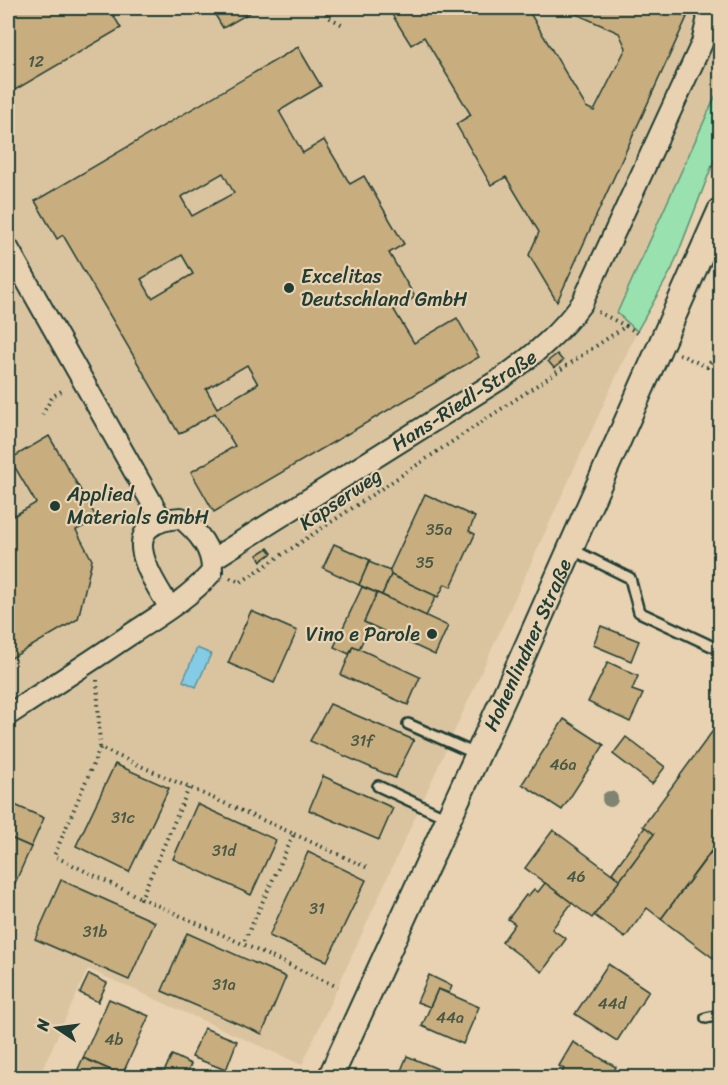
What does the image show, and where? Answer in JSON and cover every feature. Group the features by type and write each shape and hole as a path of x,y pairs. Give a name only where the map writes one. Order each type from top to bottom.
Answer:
{"street":[{"name":"Hans-Riedl-Straße","path":"8,715 195,592 212,566 505,376 563,329 582,303 702,43 708,17 704,8"},
{"name":"Hohenlindner Straße","path":"330,1077 478,756 720,211"},
{"path":"8,248 161,519"},
{"path":"170,608 143,560 140,545 147,530 161,519 181,518 197,531 212,566"}],"lane":[{"path":"571,549 630,578 639,612 720,650"},
{"path":"408,724 478,756"},
{"path":"378,786 449,819"},
{"path":"706,1018 720,1015"}],"path":[{"path":"322,8 328,17 345,26"},
{"path":"582,303 662,346 707,367 720,348"},
{"name":"Kapserweg","path":"212,566 241,582 626,326"},
{"path":"42,415 53,396 81,379"},
{"path":"96,657 100,748 54,856 338,987"},
{"path":"100,748 369,868"},
{"path":"141,898 189,788"},
{"path":"243,944 294,834"}],"shaded area":[{"path":"8,8 720,8 720,86 617,313 637,331 302,1065 88,969 39,1077 8,1077"}],"green space":[{"path":"720,86 720,145 672,269 637,331 617,313"}],"water":[{"path":"197,648 211,654 196,687 183,681"}],"building":[{"path":"8,8 109,8 121,28 8,94"},
{"path":"211,8 258,8 223,28"},
{"path":"388,8 527,8 586,107 594,111 626,48 619,33 563,8 668,8 687,17 557,302 529,255 539,232 506,177 491,185 456,124 471,115 424,37 411,45"},
{"name":"Excelitas Deutschland GmbH","path":"298,47 321,86 279,111 303,153 324,140 350,184 364,176 404,244 389,253 415,297 394,310 414,343 457,318 479,357 214,512 191,472 235,446 215,413 179,434 63,235 57,239 35,201","holes":["223,173 234,193 192,216 181,197","182,255 193,274 152,298 141,279","247,365 258,384 217,408 206,389"]},
{"path":"557,354 563,361 554,368 548,361"},
{"path":"49,436 98,520 76,530 92,560 78,619 8,660 8,519 36,503 10,459"},
{"path":"425,494 475,517 469,531 475,534 451,587 445,584 438,597 388,574"},
{"path":"334,544 370,560 359,585 323,568"},
{"path":"268,548 272,553 261,561 257,555"},
{"path":"369,562 390,571 391,575 382,595 359,585"},
{"path":"391,575 436,596 426,616 382,595"},
{"path":"362,587 377,593 364,622 370,625 359,649 353,646 349,654 334,647"},
{"path":"377,593 448,626 435,655 364,622"},
{"path":"251,611 297,631 274,683 228,663"},
{"path":"601,626 639,641 631,661 593,645"},
{"path":"353,646 420,677 408,705 341,675"},
{"path":"608,662 638,676 632,690 643,694 630,722 588,702"},
{"path":"330,704 414,740 395,778 310,741"},
{"path":"564,719 604,745 562,810 522,784"},
{"path":"720,721 720,839 661,919 647,908 625,938 594,915 654,834 643,826"},
{"path":"626,737 665,767 652,784 613,754"},
{"path":"115,764 169,788 129,872 76,846"},
{"path":"323,776 393,808 379,840 309,810"},
{"path":"8,802 44,818 31,847 8,837"},
{"path":"197,804 276,840 251,895 173,859"},
{"path":"645,827 654,834 620,880 612,873"},
{"path":"553,830 620,880 592,918 525,868"},
{"path":"8,837 31,847 8,899"},
{"path":"308,852 366,880 327,961 269,936"},
{"path":"711,852 720,859 720,963 661,919"},
{"path":"61,880 155,922 129,980 35,939"},
{"path":"545,883 572,903 552,929 566,939 542,972 502,942 515,924 508,919 526,895 528,896 534,889 538,892"},
{"path":"187,933 286,977 262,1034 162,991"},
{"path":"608,964 649,991 617,1041 575,1014"},
{"path":"89,974 107,983 98,1002 80,993"},
{"path":"429,975 452,986 449,993 438,989 430,1007 417,1002"},
{"path":"438,989 479,1007 463,1044 422,1026"},
{"path":"109,999 149,1016 122,1075 83,1058"},
{"path":"204,1028 237,1041 226,1070 192,1057"},
{"path":"573,1042 616,1067 610,1078 559,1078 564,1069 559,1066"},
{"path":"172,1055 191,1064 185,1078 161,1078"},
{"path":"407,1056 438,1069 434,1078 398,1078"},
{"path":"83,1058 122,1075 121,1078 74,1078"}],"place":[{"name":"Excelitas Deutschland GmbH","path":"289,288"},
{"name":"Applied Materials GmbH","path":"55,506"},
{"name":"Vino e Parole","path":"432,634"}]}
